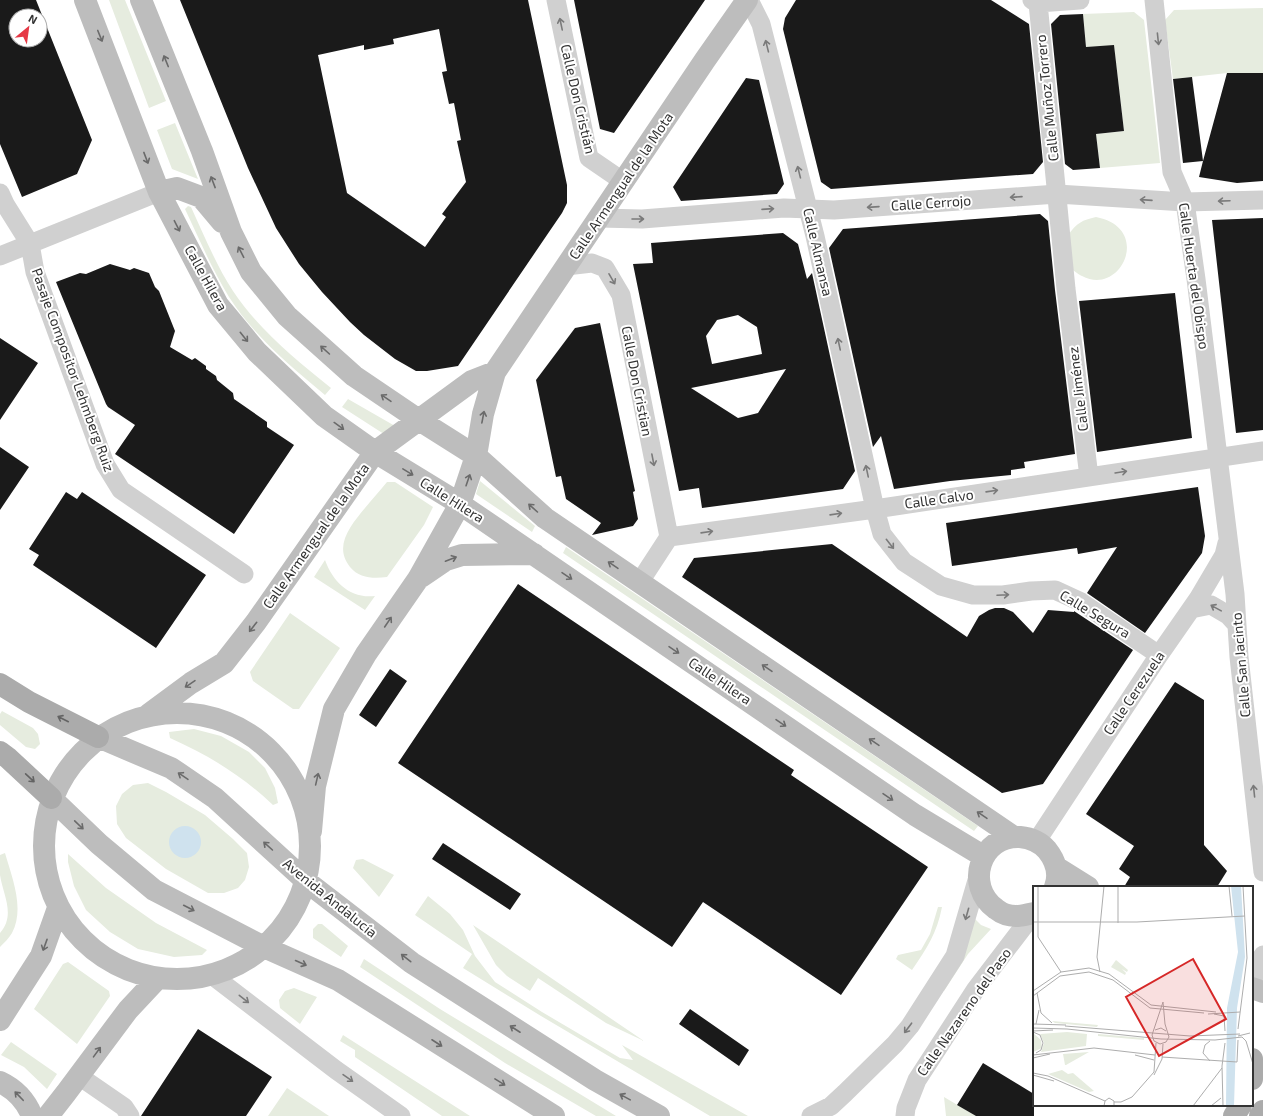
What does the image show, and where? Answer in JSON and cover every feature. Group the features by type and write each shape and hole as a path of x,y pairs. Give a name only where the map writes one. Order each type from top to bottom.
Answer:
{"main road":[{"name":"Calle Hilera","path":"85,0 159,192 218,305 257,352 324,416 375,452 460,504 534,554 910,812 980,866"},
{"path":"141,0 202,151 231,232 251,272 287,316 354,376 418,420 476,456 545,518 1014,837"},
{"name":"Calle Armengual de la Mota","path":"58,908 99,956 157,979 185,980 213,976 241,964 266,948 291,918 307,882 315,786 334,709 366,654 418,579 460,504 476,456 483,414 495,372 705,60 748,0"},
{"path":"159,192 177,188 201,197 231,232"},
{"name":"Calle Armengual de la Mota","path":"149,714 191,683 224,663 256,622 375,452 472,381 495,372"},
{"name":"Calle Armengual de la Mota","path":"418,579 446,560 462,555 534,554"},
{"name":"Avenida Andalucía","path":"0,684 29,702 98,737 171,768 215,798 307,882 412,963 595,1080 659,1116"},
{"path":"0,1020 41,956 58,908 42,854 51,798 70,764 98,737 122,723 149,714 186,712 223,720 256,737 282,763 301,795 311,831"},
{"path":"0,752 99,844 154,890 266,948 338,980 554,1116"},
{"path":"1033,912 1015,916 1001,912 988,904 981,891 980,866 996,843 1014,837 1026,838 1036,842 1045,848 1052,857 1056,877 1085,886"},
{"path":"48,1116 128,1010 157,979"},
{"path":"1253,988 1263,992"},
{"path":"0,1082 10,1087 27,1105 32,1116"},
{"path":"1234,1116 1240,1106"},
{"path":"1260,1116 1263,1112"}],"street":[{"name":"Calle Don Cristián","path":"556,0 589,158 624,182"},
{"name":"Calle Almansa","path":"748,0 761,24 808,209 875,509"},
{"path":"1035,1 1080,0"},
{"name":"Calle Huerta del Obispo","path":"1154,0 1172,172 1185,202 1196,279 1217,458"},
{"name":"Calle Muñoz Torrero","path":"1035,1 1068,302"},
{"path":"0,256 159,192"},
{"path":"0,193 5,204 30,244"},
{"name":"Calle Cerrojo","path":"599,218 642,219 784,208 834,210 1057,194 1185,202 1263,200"},
{"name":"Pasaje Compositor Lehmberg Ruiz","path":"30,244 35,272 105,464 121,490 244,574"},
{"name":"Calle Don Cristian","path":"566,266 592,263 605,268 621,295 668,537"},
{"name":"Calle Jiménez","path":"1068,302 1089,477"},
{"name":"Calle Calvo","path":"668,537 875,509 1263,451"},
{"name":"Calle San Jacinto","path":"1217,458 1235,594 1239,657 1263,872"},
{"name":"Calle Segura","path":"875,509 882,534 904,562 942,586 973,595 1003,595 1032,591 1055,590 1081,602 1159,655"},
{"path":"639,583 668,537"},
{"name":"Calle Cerezuela","path":"1036,842 1191,609 1224,555 1228,542"},
{"path":"1191,609 1211,605 1228,615 1237,625"},
{"path":"811,1116 831,1106 895,1044 910,1026 955,956 980,866"},
{"name":"Calle Nazareno del Paso","path":"905,1116 906,1108 917,1080 976,989 1033,913"},
{"path":"1253,979 1263,955"},
{"path":"213,976 336,1070 401,1116"},
{"path":"79,1076 124,1108 130,1116"}],"shaded area":[{"path":"109,0 125,0 166,101 149,108"},
{"path":"1263,8 1263,73 1227,73 1173,79 1165,20 1174,10"},
{"path":"1134,12 1144,20 1160,163 1100,168 1096,134 1124,131 1114,46 1086,47 1083,14"},
{"path":"175,123 198,179 172,169 157,130"},
{"path":"188,206 191,207 221,271 243,305 254,319 278,343 331,388 325,395 273,349 249,324 239,311 229,297 206,254 185,209"},
{"path":"1096,217 1113,224 1123,234 1127,246 1125,258 1119,269 1109,277 1096,280 1082,276 1075,272 1070,266 1068,235 1080,223 1087,219"},
{"path":"348,399 395,426 387,436 342,407"},
{"path":"480,481 535,526 532,532 476,494"},
{"path":"387,482 395,482 433,507 424,525 387,577 377,578 362,576 350,567 345,559 343,551 346,536 354,521"},
{"path":"566,547 978,826 974,831 563,553"},
{"path":"325,560 328,568 338,582 350,592 358,595 375,596 365,610 314,577"},
{"path":"290,613 340,648 299,709 293,709 253,681 250,672"},
{"path":"2,711 33,728 38,734 40,744 35,749 26,747 0,725 0,714"},
{"path":"194,729 221,736 249,752 265,768 275,788 278,803 273,805 237,775 212,759 170,738 169,732"},
{"path":"148,783 205,815 247,853 249,867 245,880 238,888 224,893 208,893 166,869 126,838 117,824 116,806 122,794 133,785"},
{"path":"5,853 16,893 17,913 16,923 12,933 0,947 0,933 5,926 8,912 0,875 0,855"},
{"path":"68,854 106,888 156,923 207,950 202,955 174,957 138,949 110,932 86,910 74,886 68,862"},
{"path":"363,859 394,875 379,897 353,868 356,860"},
{"path":"428,896 450,914 463,930 475,956 495,982 542,1012 620,1058 633,1060 622,1045 748,1116 710,1116 463,968 472,954 415,915"},
{"path":"938,907 942,907 934,933 912,970 896,959 898,955 921,950 930,934"},
{"path":"973,917 981,925 991,929 968,954 944,991 940,989"},
{"path":"318,924 322,924 348,946 341,957 313,938 313,929"},
{"path":"473,925 644,1041 606,1023 538,978 530,991 507,976 496,965"},
{"path":"364,959 440,1009 616,1116 596,1116 505,1063 360,967"},
{"path":"68,962 109,991 110,996 77,1044 34,1009 63,964"},
{"path":"294,988 317,997 300,1024 280,1008 279,1000 285,991"},
{"path":"343,1035 470,1116 442,1116 355,1057 355,1050 340,1041"},
{"path":"11,1042 57,1074 47,1089 24,1067 1,1055"},
{"path":"287,1088 329,1116 268,1116"},
{"path":"944,1097 976,1116 946,1116"}],"water":[{"path":"182,826 188,826 197,830 201,842 197,854 188,858 182,858 173,854 169,845 169,839 173,830"}],"building":[{"path":"0,0 36,0 39,8 8,8 8,48 48,48 48,30 92,140 77,174 22,197 0,144"},
{"path":"180,0 528,0 567,185 567,203 562,213 458,366 427,371 416,371 395,359 350,322 322,292 299,264 276,228 248,168","holes":["439,29 447,71 442,72 449,104 454,103 461,140 457,141 466,182 442,214 446,217 425,247 347,193 318,55 364,45 364,50 394,44 393,39"]},
{"path":"574,0 705,0 614,133 600,129"},
{"path":"796,0 991,0 1029,24 1043,162 1033,174 831,189 821,182 783,29 785,18"},
{"path":"1083,14 1086,47 1114,45 1124,131 1096,134 1100,168 1073,170 1065,164 1051,24 1060,15"},
{"path":"1227,73 1263,73 1263,181 1237,183 1199,177"},
{"path":"1192,77 1203,161 1183,163 1173,79"},
{"path":"746,78 759,80 784,184 777,194 681,201 673,187"},
{"path":"1040,214 1048,221 1075,454 1024,462 1025,468 1011,470 1011,475 950,481 894,489 881,436 873,447 829,248 843,229"},
{"path":"1263,218 1263,430 1236,433 1212,220"},
{"path":"783,233 798,244 807,279 812,273 855,471 843,489 702,508 699,488 679,491 633,264 653,263 651,243","holes":["738,315 757,327 762,354 712,364 706,336 717,320","786,369 758,413 738,418 691,388"]},
{"path":"110,264 130,270 134,268 149,273 155,287 159,291 175,331 170,347 192,360 195,358 206,366 206,369 216,376 217,380 233,393 234,399 267,422 267,427 294,445 234,534 115,454 135,425 108,407 106,404 56,282 80,273 86,274"},
{"path":"1175,293 1192,438 1097,452 1079,301"},
{"path":"600,323 635,491 633,492 638,519 633,526 592,535 601,523 566,499 561,476 556,477 536,380 575,328"},
{"path":"0,338 38,363 0,420"},
{"path":"0,447 29,467 0,510"},
{"path":"1198,487 1205,536 1202,553 1145,633 1087,593 1117,547 1078,554 1077,548 952,566 946,523"},
{"path":"66,492 77,499 82,492 206,575 156,648 33,565 39,555 29,549"},
{"path":"832,544 967,637 979,616 995,608 1004,608 1013,612 1033,633 1048,610 1074,611 1133,650 1043,784 1002,793 682,577 694,558"},
{"path":"518,584 794,770 791,775 928,867 841,995 703,902 672,947 398,763"},
{"path":"390,669 407,681 376,727 359,715"},
{"path":"1175,682 1204,700 1204,845 1227,871 1218,886 1125,886 1130,877 1119,869 1134,846 1086,814"},
{"path":"443,843 521,894 510,910 432,859"},
{"path":"690,1009 749,1050 739,1066 679,1024"},
{"path":"198,1029 272,1077 246,1116 141,1116"},
{"path":"983,1063 1033,1093 1034,1116 976,1116 957,1105"}]}
